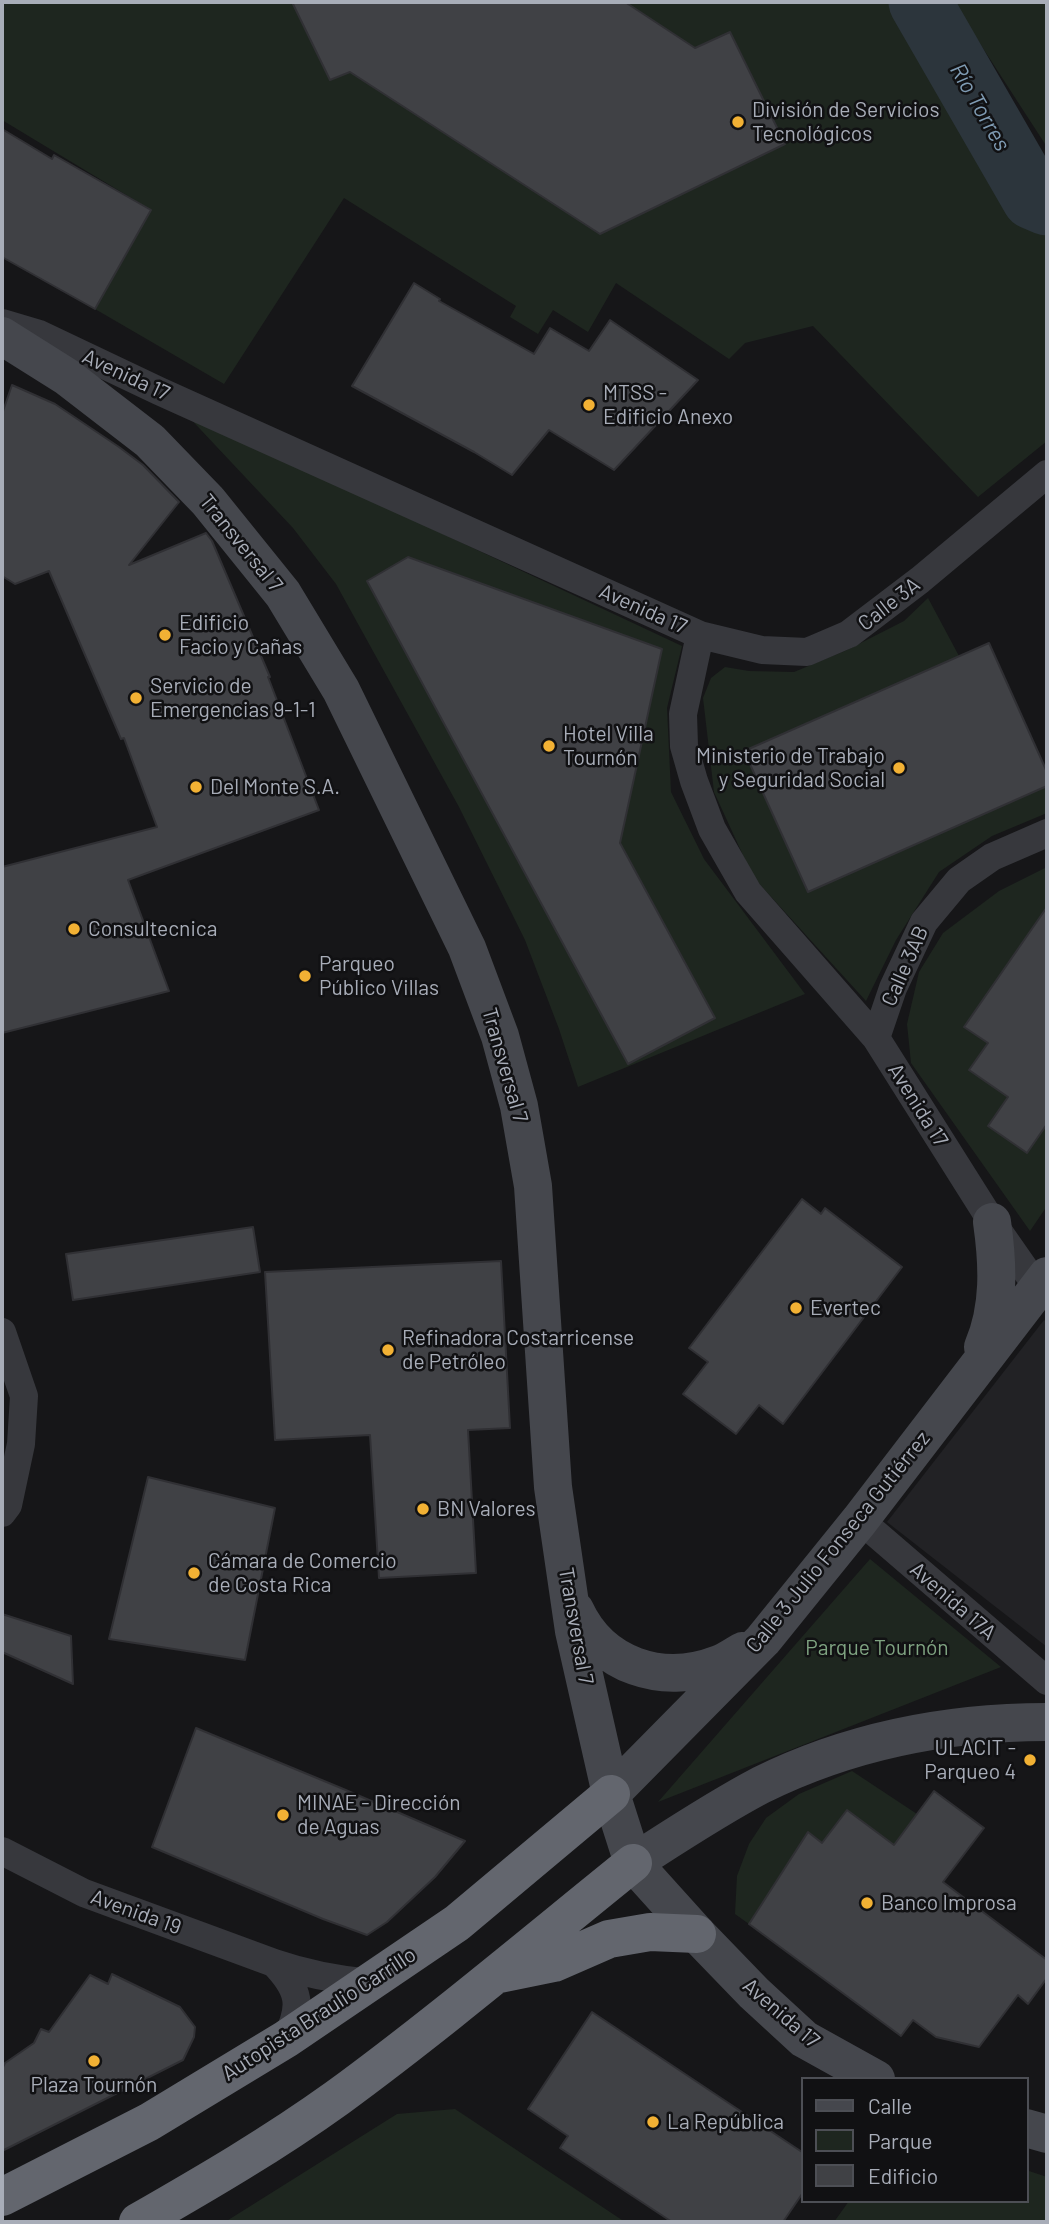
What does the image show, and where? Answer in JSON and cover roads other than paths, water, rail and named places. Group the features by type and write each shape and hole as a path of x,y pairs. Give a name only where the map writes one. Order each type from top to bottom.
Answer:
{"highway":[{"name":"Autopista Braulio Carrillo","path":"2,2197 149,2122 286,2039 371,1983 457,1923 611,1794"},
{"path":"138,2222 243,2162 337,2098 633,1863"},
{"path":"495,1975 554,1963 609,1939 650,1932 697,1934"}],"main road":[{"name":"Transversal 7","path":"2,336 67,377 150,441 208,500 283,594 341,690 467,948 500,1036 519,1106 533,1186 553,1487 574,1631 611,1794 633,1863 697,1934"},
{"path":"971,1373 987,1337 996,1299 998,1261 992,1222"},
{"name":"Calle 3 Julio Fonseca Gutiérrez","path":"611,1794 763,1640 860,1520 971,1373 1044,1286"},
{"path":"570,1598 583,1628 606,1651 634,1667 666,1674 720,1664 763,1640"},
{"path":"633,1863 696,1822 761,1786 855,1748 925,1732 998,1722 1047,1722"},
{"name":"Avenida 17","path":"697,1934 754,1993 804,2039 872,2077"},
{"path":"1028,2129 1047,2134"}],"street":[{"name":"Avenida 17","path":"2,323 39,334 172,397 700,635 683,714 684,746 712,829 748,892 876,1038 992,1222 1044,1286"},
{"name":"Calle 3A","path":"700,635 762,650 807,652 849,635 920,580 1047,474"},
{"name":"Calle 3AB","path":"876,1038 893,988 924,922 959,880 992,857 1047,832"},
{"path":"2,1332 24,1396 21,1444 5,1509"},
{"name":"Avenida 17A","path":"860,1520 1047,1681"},
{"name":"Avenida 19","path":"2,1851 84,1892 274,1963 305,1974 371,1983"},
{"path":"274,1963 289,1979 296,1999 296,2020 286,2039"}],"waterway":[{"name":"Río Torres","path":"920,2 1033,198 1047,204"}],"place":[{"name":"División de Servicios Tecnológicos","path":"738,122"},
{"name":"MTSS - Edificio Anexo","path":"589,405"},
{"name":"Edificio Facio y Cañas","path":"165,635"},
{"name":"Servicio de Emergencias 9-1-1","path":"136,698"},
{"name":"Hotel Villa Tournón","path":"549,746"},
{"name":"Ministerio de Trabajo y Seguridad Social","path":"899,768"},
{"name":"Del Monte S.A.","path":"196,787"},
{"name":"Consultecnica","path":"74,929"},
{"name":"Parqueo Público Villas","path":"305,976"},
{"name":"Evertec","path":"796,1308"},
{"name":"Refinadora Costarricense de Petróleo","path":"388,1350"},
{"name":"BN Valores","path":"423,1509"},
{"name":"Cámara de Comercio de Costa Rica","path":"194,1573"},
{"name":"ULACIT - Parqueo 4","path":"1030,1760"},
{"name":"MINAE - Dirección de Aguas","path":"283,1815"},
{"name":"Banco Improsa","path":"867,1903"},
{"name":"Plaza Tournón","path":"94,2061"},
{"name":"La República","path":"653,2122"}],"park label":[{"name":"Parque Tournón","path":"877,1648"}]}
